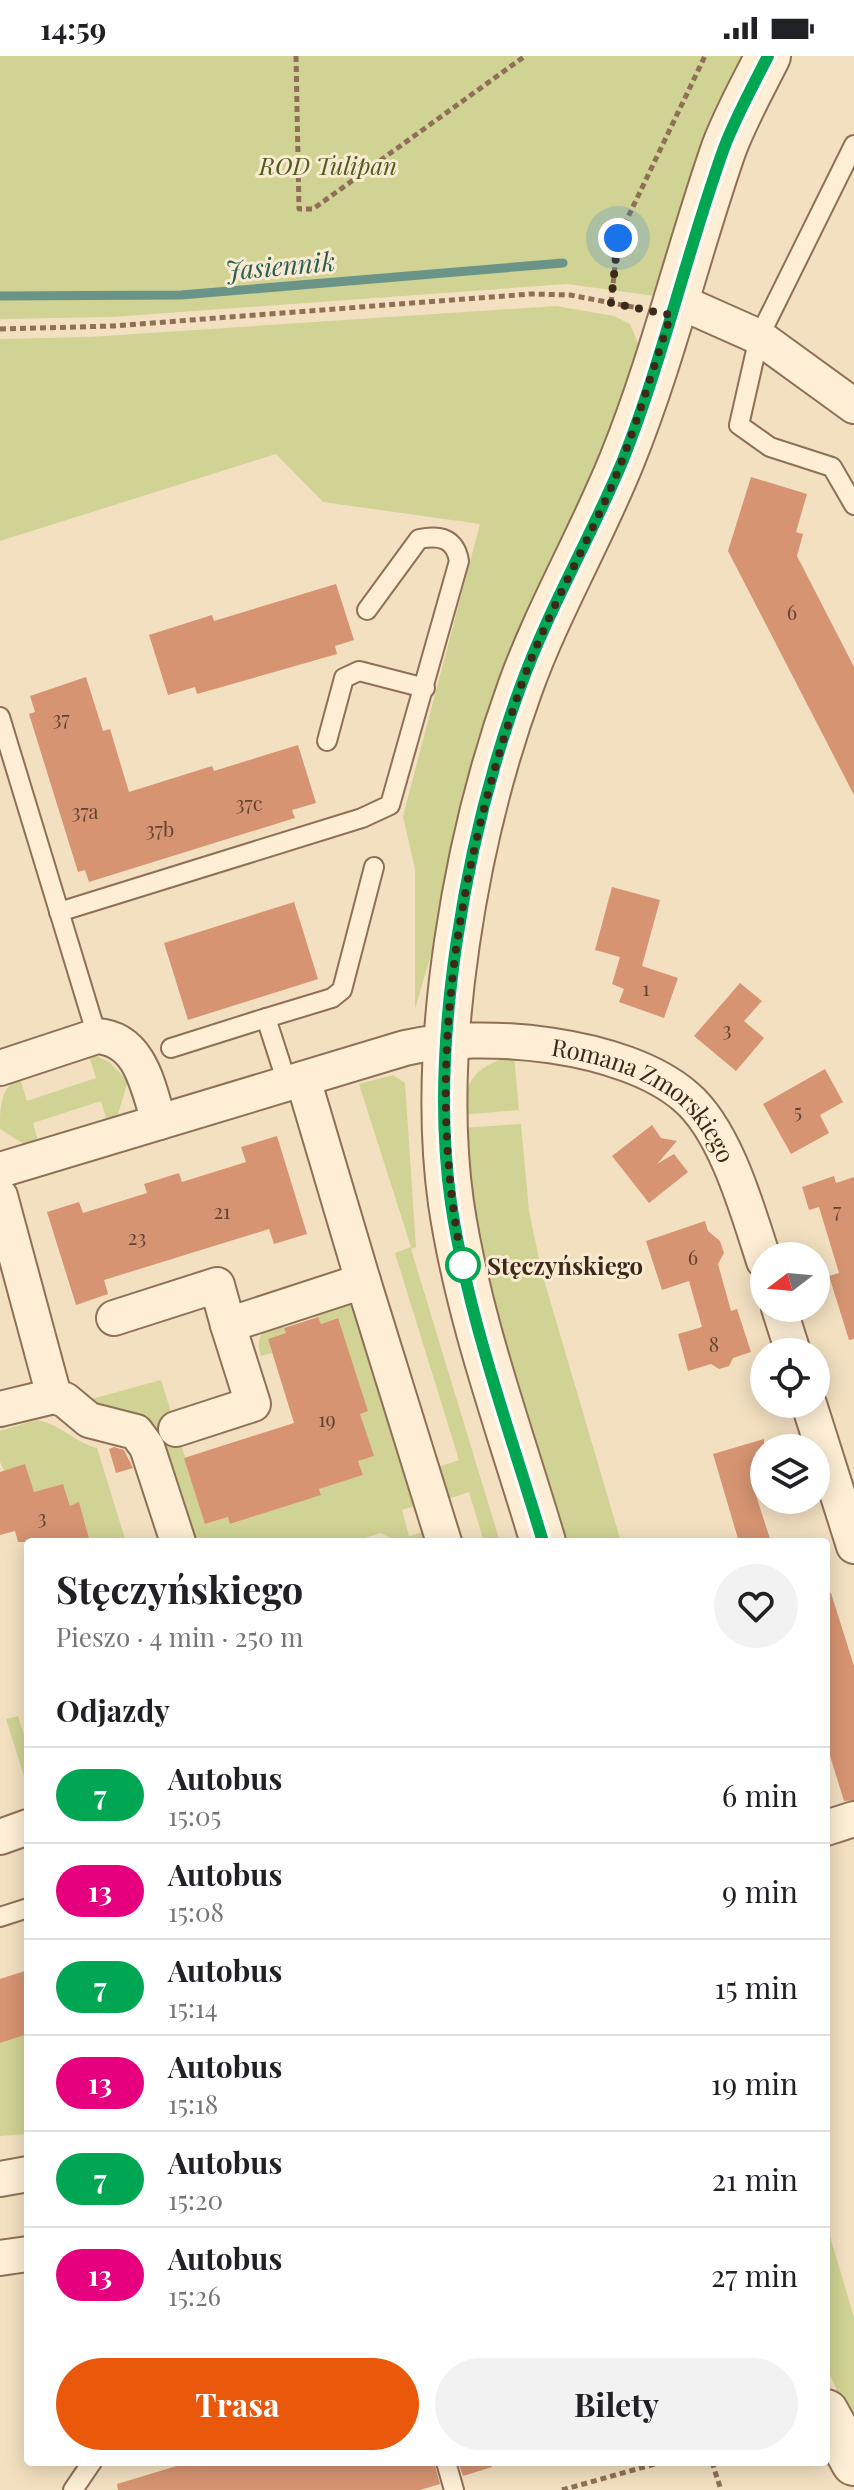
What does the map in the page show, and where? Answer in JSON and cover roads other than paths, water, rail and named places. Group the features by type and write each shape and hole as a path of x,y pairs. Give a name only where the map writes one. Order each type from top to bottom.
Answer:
{"street":[{"path":"542,1538 463,1269 451,1202 444,1124 447,1039 461,917 490,792 520,688 623,458 726,144 768,56"},
{"path":"673,307 759,337 854,406"},
{"path":"0,1068 97,1036 111,1037 133,1054 159,1122"},
{"name":"Romana Zmorskiego","path":"0,1170 295,1081 447,1039 522,1042 619,1058 687,1097 727,1154 757,1242"},
{"path":"295,1081 363,1281 443,1538"},
{"path":"0,1196 54,1396"},
{"path":"228,1325 363,1281"},
{"path":"114,1318 217,1285 253,1404 176,1429"},
{"path":"0,1409 54,1396 65,1400 89,1420 136,1432 147,1447 177,1538"},
{"path":"813,1418 854,1546"},
{"path":"830,1827 854,1819"},
{"path":"0,1837 24,1828"},
{"path":"0,2179 24,2175"},
{"path":"0,2258 24,2255"},
{"path":"830,2419 854,2463"},
{"path":"830,2457 840,2490"}],"lane":[{"path":"854,145 759,337 739,425 770,447 832,467 854,505"},
{"path":"59,912 362,818 390,805 459,561 457,548 435,536 419,539 367,610"},
{"path":"327,741 344,678 350,673 359,671 425,688"},
{"path":"0,717 97,1036"},
{"path":"171,1048 332,998 342,990 374,867"},
{"path":"266,1018 295,1081"},
{"path":"0,1917 24,1909"},
{"path":"73,2490 89,2466"},
{"path":"447,2466 454,2490"}],"waterway":[{"name":"Jasiennik","path":"0,296 181,295 563,263"}],"place":[{"name":"Stęczyńskiego","path":"463,1265"}],"park label":[{"name":"ROD Tulipan","path":"328,165"}]}
